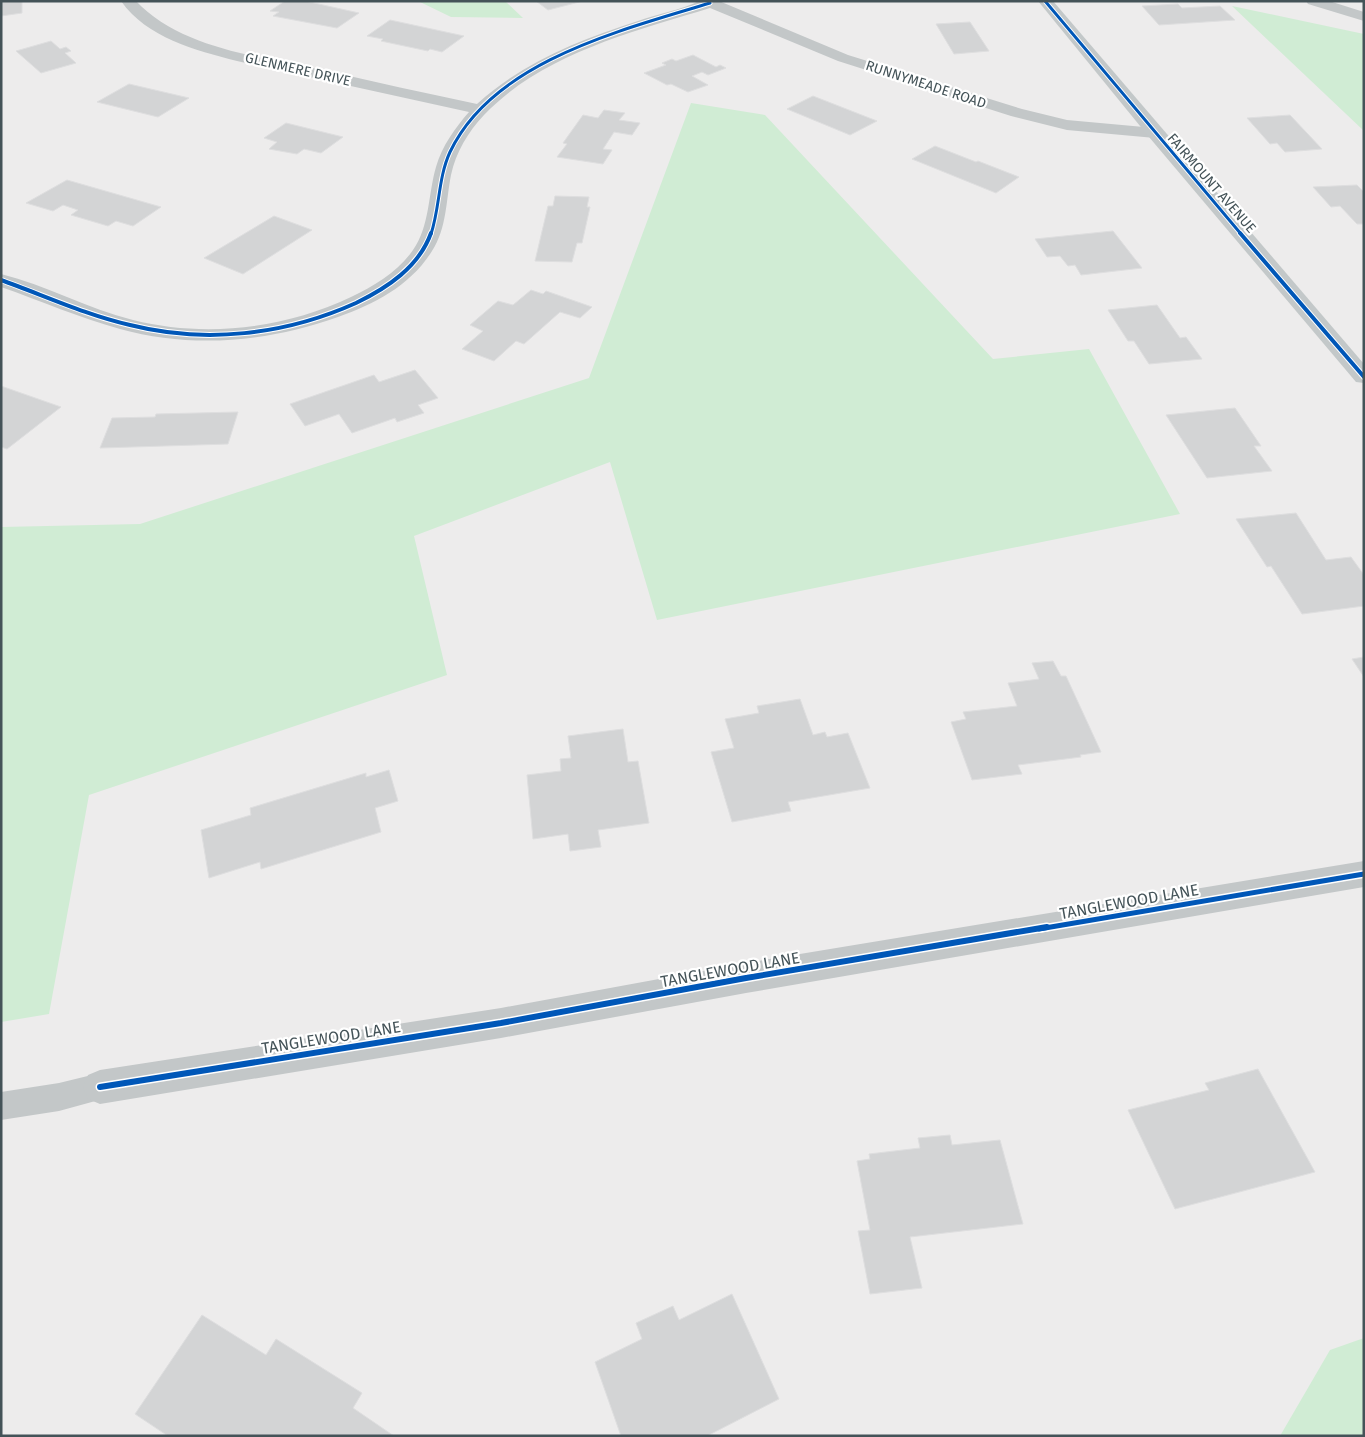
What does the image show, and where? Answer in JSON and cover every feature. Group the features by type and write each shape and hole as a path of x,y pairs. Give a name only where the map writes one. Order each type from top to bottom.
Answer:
{"main road":[{"name":"FAIRMOUNT AVENUE","path":"1045,1 1155,133 1364,377"}],"street":[{"name":"GLENMERE DRIVE","path":"128,1 148,22 167,34 200,46 480,110"},
{"path":"1313,1 1364,18"},
{"path":"1,280 105,318 162,332 200,335 243,334 283,328 326,315 365,300 391,283 412,265 424,248 432,230 445,164 455,143 480,110 501,91 526,75 588,43 708,2"},
{"name":"RUNNYMEADE ROAD","path":"708,2 843,58 1017,113 1067,125 1155,133"},
{"name":"TANGLEWOOD LANE","path":"100,1087 501,1023 756,976 1364,874"}],"lane":[{"name":"TANGLEWOOD LANE","path":"1,1106 59,1097 100,1087"}],"green space":[{"path":"418,1 505,1 523,18 451,17"},
{"path":"1232,6 1364,34 1364,131"},
{"path":"691,103 765,115 993,359 1089,349 1180,514 657,620 610,462 414,536 447,675 89,795 49,1014 1,1022 1,527 140,524 589,378"},
{"path":"1364,1338 1364,1436 1280,1436 1330,1350"}],"building":[{"path":"1,1 22,1 22,13 1,16"},
{"path":"285,1 305,1 359,13 337,28 273,16 279,12 270,11"},
{"path":"536,1 583,1 548,10"},
{"path":"1178,4 1182,8 1220,6 1235,20 1159,25 1142,6"},
{"path":"390,20 464,36 442,52 430,49 428,51 381,41 383,39 367,36"},
{"path":"970,22 989,51 954,54 936,24"},
{"path":"51,41 60,49 66,47 71,51 65,53 76,63 41,73 16,51"},
{"path":"693,55 716,67 720,65 726,68 708,75 702,72 692,76 708,85 688,92 671,84 667,85 644,73 666,65 662,63 672,59 676,61"},
{"path":"129,84 189,98 158,117 97,102"},
{"path":"813,96 877,121 850,135 787,109"},
{"path":"604,110 625,113 619,120 640,123 632,135 614,132 603,149 612,150 603,164 557,157 567,144 563,143 583,115 598,118"},
{"path":"1290,115 1322,149 1285,152 1277,143 1270,144 1247,118"},
{"path":"286,123 343,137 321,153 304,149 297,154 269,149 277,142 264,138"},
{"path":"935,146 1019,177 996,193 912,159"},
{"path":"67,180 161,207 133,226 116,221 108,226 71,215 78,210 63,205 53,211 26,203"},
{"path":"1357,185 1364,192 1364,224 1357,224 1340,206 1331,207 1313,187"},
{"path":"555,196 589,197 587,207 590,207 582,243 577,243 572,262 535,261 548,206 553,206"},
{"path":"274,216 312,230 243,274 204,258"},
{"path":"1113,231 1142,268 1081,275 1075,265 1068,266 1060,256 1047,257 1035,239"},
{"path":"531,290 543,294 546,291 592,307 580,318 560,312 524,344 516,341 494,361 462,349 483,331 470,325 498,301 513,305"},
{"path":"1157,305 1180,338 1186,337 1202,359 1149,364 1134,341 1128,341 1108,310"},
{"path":"415,370 438,398 418,405 424,413 397,422 395,418 352,433 339,414 305,426 290,404 374,375 379,382"},
{"path":"1,386 61,407 7,449 1,447"},
{"path":"1235,408 1261,446 1254,446 1272,471 1207,478 1166,415"},
{"path":"238,412 228,444 100,448 112,418 155,417 156,414"},
{"path":"1296,513 1326,560 1351,557 1364,575 1364,606 1302,614 1271,566 1267,567 1236,519"},
{"path":"1364,657 1364,677 1352,659"},
{"path":"1053,661 1061,676 1066,676 1101,752 1080,755 1081,757 1018,765 1022,774 972,780 951,722 966,719 963,712 1017,706 1008,683 1039,679 1032,663"},
{"path":"800,699 813,735 825,732 827,737 848,733 870,788 788,802 791,811 732,822 711,752 734,748 725,719 759,713 757,706"},
{"path":"623,729 628,762 638,761 649,823 598,830 601,847 570,851 568,834 533,839 527,775 561,771 560,759 571,758 568,736"},
{"path":"389,770 398,801 375,808 381,832 261,869 260,862 209,878 201,830 251,815 250,808 366,773 366,777"},
{"path":"1258,1069 1315,1172 1175,1209 1128,1110 1209,1090 1205,1083"},
{"path":"950,1135 952,1145 1000,1140 1023,1224 910,1237 922,1288 870,1294 858,1231 870,1230 857,1161 870,1159 869,1154 920,1148 918,1138"},
{"path":"732,1294 779,1399 707,1436 621,1436 595,1362 642,1339 636,1323 673,1306 679,1320"},
{"path":"202,1315 266,1355 276,1339 362,1393 353,1408 394,1436 168,1436 135,1414"}],"cycle path":[{"path":"1045,1 1155,133 1364,377"},
{"path":"1,280 128,325 181,334 236,334 263,331 289,326 341,309 365,298 398,278 416,260 429,239 437,208 442,175 451,150 480,110 502,90 528,72 588,43 650,21 710,3"},
{"path":"100,1087 501,1023 746,978 1364,874"}]}
